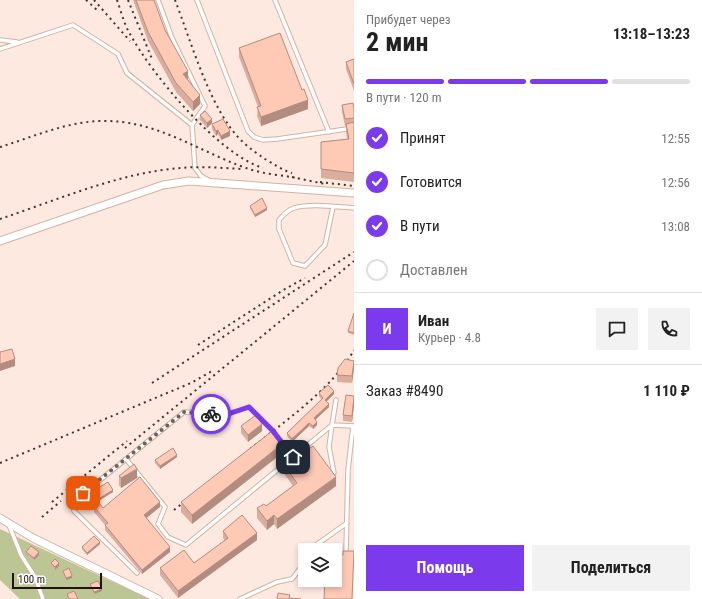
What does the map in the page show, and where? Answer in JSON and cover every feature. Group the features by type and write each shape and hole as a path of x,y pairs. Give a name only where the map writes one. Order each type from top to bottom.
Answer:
{"street":[{"path":"0,241 163,185 188,181 354,193"},
{"path":"0,518 9,525 158,599"}],"lane":[{"path":"158,0 172,38 205,106 192,125 195,168 201,176 214,183"},
{"path":"197,0 248,132 254,137 263,140 354,128"},
{"path":"275,0 329,132"},
{"path":"0,49 73,25 118,54 127,73 192,125"},
{"path":"0,40 19,43"},
{"path":"333,207 325,245 305,266 293,263 279,229 279,220 294,208 333,207 354,208"},
{"path":"334,473 329,447 336,400"},
{"path":"137,573 74,512 73,502 184,412 228,414 249,407 273,431 293,457"},
{"path":"126,459 166,507 158,524 168,537 186,545 332,425 353,426 348,470 346,551"},
{"path":"319,543 347,523"},
{"path":"9,525 21,556 35,577 44,599"},
{"path":"240,599 277,582 292,579 298,571"}],"green space":[{"path":"0,529 149,599 20,599 0,580"}],"building":[{"path":"136,0 154,0 165,30 188,71 183,74 200,95 193,102 176,83 148,32"},
{"path":"280,33 302,90 304,89 308,100 261,117 257,107 261,106 239,48"},
{"path":"354,59 354,84 346,62"},
{"path":"353,103 354,118 345,119 342,105"},
{"path":"205,111 212,119 207,123 200,115"},
{"path":"223,119 230,131 221,136 212,124"},
{"path":"354,122 354,173 321,169 321,142 349,139 346,124"},
{"path":"262,198 267,208 255,215 250,206"},
{"path":"354,313 354,333 348,331"},
{"path":"12,349 15,359 0,364 0,352"},
{"path":"345,359 354,361 352,376 337,375 338,368"},
{"path":"328,385 334,391 325,400 329,404 314,418 317,422 313,426 309,423 292,439 287,433 323,398 319,393"},
{"path":"346,395 354,396 352,416 343,415"},
{"path":"256,415 262,424 248,435 241,426"},
{"path":"271,432 281,445 192,515 181,502"},
{"path":"313,446 336,477 277,519 274,515 267,521 257,508 264,504 266,506 297,483 285,466"},
{"path":"173,448 177,455 160,466 155,460"},
{"path":"134,464 137,469 121,478 119,476"},
{"path":"140,477 160,502 144,515 170,547 142,570 105,525 108,523 94,507 99,503 103,508"},
{"path":"108,482 113,490 100,498 95,490"},
{"path":"242,515 257,533 178,591 160,568 184,550 194,563 228,538 223,531"},
{"path":"94,536 100,542 87,553 82,547"},
{"path":"31,546 39,552 34,558 26,552"},
{"path":"343,551 354,551 352,599 324,599 325,587 342,587"},
{"path":"55,559 59,563 55,567 51,563"},
{"path":"69,568 72,576 66,578 63,571"},
{"path":"98,581 102,589 94,592 90,584"},
{"path":"74,591 78,599 69,599 67,594"},
{"path":"278,593 290,595 289,598 301,599 277,599"}],"railway":[{"path":"86,0 97,10"},
{"path":"94,0 130,41"},
{"path":"117,0 124,22 140,51 154,71 188,112 226,147 245,160 263,168"},
{"path":"128,0 152,59"},
{"path":"175,0 203,76 221,113 243,142 265,159 292,173"},
{"path":"0,147 51,130 77,124 103,121 122,122 159,131 252,170 297,178"},
{"path":"0,219 90,188 136,175 189,167 242,169"},
{"path":"292,177 325,184"},
{"path":"320,182 354,186"},
{"path":"152,383 354,252"},
{"path":"125,448 354,261"},
{"path":"198,345 285,289 305,278"},
{"path":"250,449 307,404 321,391 334,378 354,350"},
{"path":"0,463 191,383 214,370"},
{"path":"52,502 127,441"},
{"path":"174,510 189,498"},
{"path":"42,517 61,501"}],"way so far":[{"path":"83,493 184,412 211,414"}],"route":[{"path":"211,414 228,414 249,407 273,431 293,457"}]}
